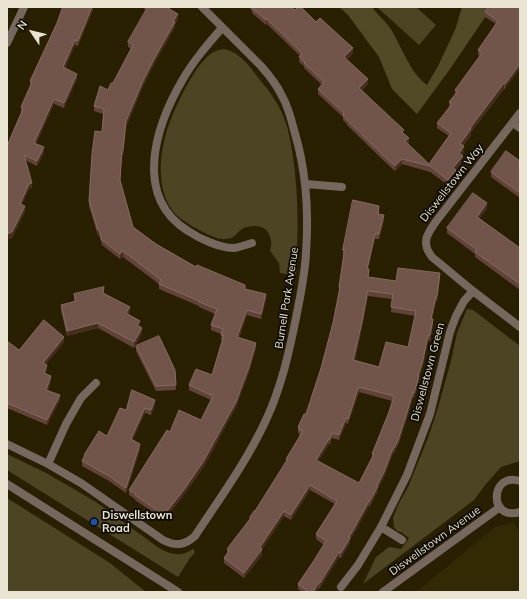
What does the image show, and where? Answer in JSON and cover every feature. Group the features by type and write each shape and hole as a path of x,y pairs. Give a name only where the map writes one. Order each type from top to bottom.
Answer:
{"street":[{"path":"7,43 24,7"},
{"name":"Burnell Park Avenue","path":"48,464 81,483 163,540 169,543 178,544 189,541 195,536 243,463 266,420 287,363 305,267 306,253 306,184 298,144 290,114 282,94 275,84 261,66 202,7"},
{"path":"222,28 198,57 183,79 172,101 158,136 155,152 154,180 160,201 176,223 183,228 202,238 232,248 252,243"},
{"name":"Diswellstown Way","path":"520,113 437,220 428,232 426,238 426,248 432,257 520,327"},
{"path":"513,123 520,128"},
{"path":"306,184 342,188"},
{"name":"Diswellstown Green","path":"341,587 358,564 381,527 407,475 430,414 450,332 461,306 473,291"},
{"path":"7,444 48,464 66,424 81,398 96,383"},
{"path":"520,481 510,479 504,482 497,490 496,496 497,502 504,511 514,514 520,512"},
{"path":"7,484 178,592"},
{"name":"Diswellstown Avenue","path":"383,592 500,507"},
{"path":"381,527 402,540"}],"shaded area":[{"path":"339,7 372,7 386,22 411,66 421,80 427,85 455,30 462,7 492,7 417,114 392,89 379,57 348,15"},
{"path":"416,7 436,25 419,45 378,8"},
{"path":"224,49 238,55 268,90 282,112 289,132 295,172 297,202 298,231 296,276 280,273 279,263 270,251 270,236 265,229 250,226 244,228 231,238 220,239 195,228 184,221 175,213 166,200 162,184 161,158 170,121 181,96 201,63 212,53"},
{"path":"467,309 473,310 520,346 520,461 501,467 474,500 363,584 376,557 389,547 401,549 409,538 397,531 394,527 393,518 408,487 428,438 451,361 457,333"},
{"path":"7,454 48,474 96,502 159,548 172,554 189,552 193,549 195,552 178,577 7,470"},
{"path":"7,498 110,563 146,592 7,592"},
{"path":"513,522 520,531 520,592 416,592 495,527"}],"building":[{"path":"63,7 92,7 78,41 75,40 63,67 77,74 64,103 54,99 34,143 44,147 37,161 24,155 32,183 29,184 20,204 25,206 12,232 7,234 7,146 23,109 21,107 32,82 30,81"},
{"path":"148,7 166,7 178,14 143,81 126,121 120,180 133,227 156,244 196,267 197,265 245,285 245,289 266,294 261,314 247,310 237,337 256,343 236,402 203,462 164,515 129,490 167,430 170,432 179,410 201,420 213,396 189,385 196,369 212,375 224,335 221,335 223,329 211,325 217,309 159,284 161,280 123,251 120,254 102,240 89,201 95,131 102,132 104,109 94,106 100,86 108,90 111,83 113,83 133,45 128,42"},
{"path":"291,7 295,10 298,7 301,7 316,22 320,18 353,48 344,57 368,79 359,88 404,130 402,132 409,138 405,141 429,164 451,133 437,123 452,104 449,102 457,92 455,90 482,53 478,50 498,21 485,12 489,7 520,7 520,64 470,128 471,129 460,144 464,146 459,153 463,156 453,168 456,170 448,180 430,166 402,159 395,166 347,120 343,115 344,113 318,89 324,82 299,57 302,53 267,19 266,20 252,8"},
{"path":"506,151 520,161 520,193 491,172"},
{"path":"473,193 487,203 477,217 520,248 520,284 475,252 477,250 447,228"},
{"path":"353,200 379,206 378,214 384,215 379,234 375,234 367,269 369,269 368,277 396,281 398,268 440,273 437,296 431,319 433,319 430,335 428,335 419,376 398,440 393,448 378,486 349,537 350,538 341,553 339,552 320,583 319,582 313,592 309,592 298,584 326,541 316,534 337,501 310,485 291,515 284,511 260,547 262,549 244,573 224,558 229,551 227,549 250,519 287,460 286,459 303,431 299,430 300,428 298,427 304,414 306,414 321,368 333,323 340,287 344,253 343,250","holes":["368,291 393,294 391,307 416,311 408,347 386,342 379,367 353,360","359,387 394,396 372,454 374,454 359,483 316,460 330,439 332,433 339,435 346,418 348,419"]},
{"path":"104,287 103,293 130,307 126,313 140,321 137,325 142,328 134,342 98,323 67,331 61,305 76,301 74,294"},
{"path":"44,320 64,337 43,363 47,365 44,373 51,376 46,390 60,395 47,420 7,403 7,341 19,350"},
{"path":"159,336 175,370 176,385 156,386 136,346"},
{"path":"132,390 155,400 151,410 145,408 131,439 140,444 126,488 109,476 82,461 84,455 99,431 107,436 120,408 126,410"}],"place":[{"name":"Diswellstown Road","path":"94,522"}]}
